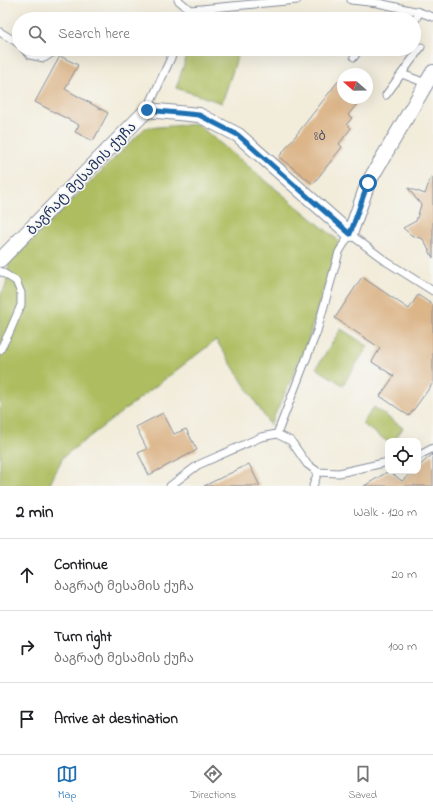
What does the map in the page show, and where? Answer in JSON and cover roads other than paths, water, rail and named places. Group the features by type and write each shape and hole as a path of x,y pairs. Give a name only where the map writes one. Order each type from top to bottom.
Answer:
{"street":[{"path":"350,234 368,183 431,80"},
{"name":"ბაგრატ მესამის ქუჩა","path":"0,260 147,110 199,115 238,135 350,234"}],"lane":[{"path":"178,0 190,10 297,0"},
{"path":"351,0 378,3 419,12"},
{"path":"421,13 433,17"},
{"path":"0,32 12,39"},
{"path":"37,56 44,58 47,56"},
{"path":"147,110 172,56"},
{"path":"386,95 415,56"},
{"path":"402,74 431,80"},
{"path":"277,434 317,331 339,252 350,234 387,262 433,291"},
{"path":"0,271 16,281 21,293 21,305 0,350"},
{"path":"170,486 198,466 261,437 277,434 291,441 307,464 318,472 339,473 385,463"},
{"path":"421,454 433,448"},
{"path":"313,486 318,472"}]}
